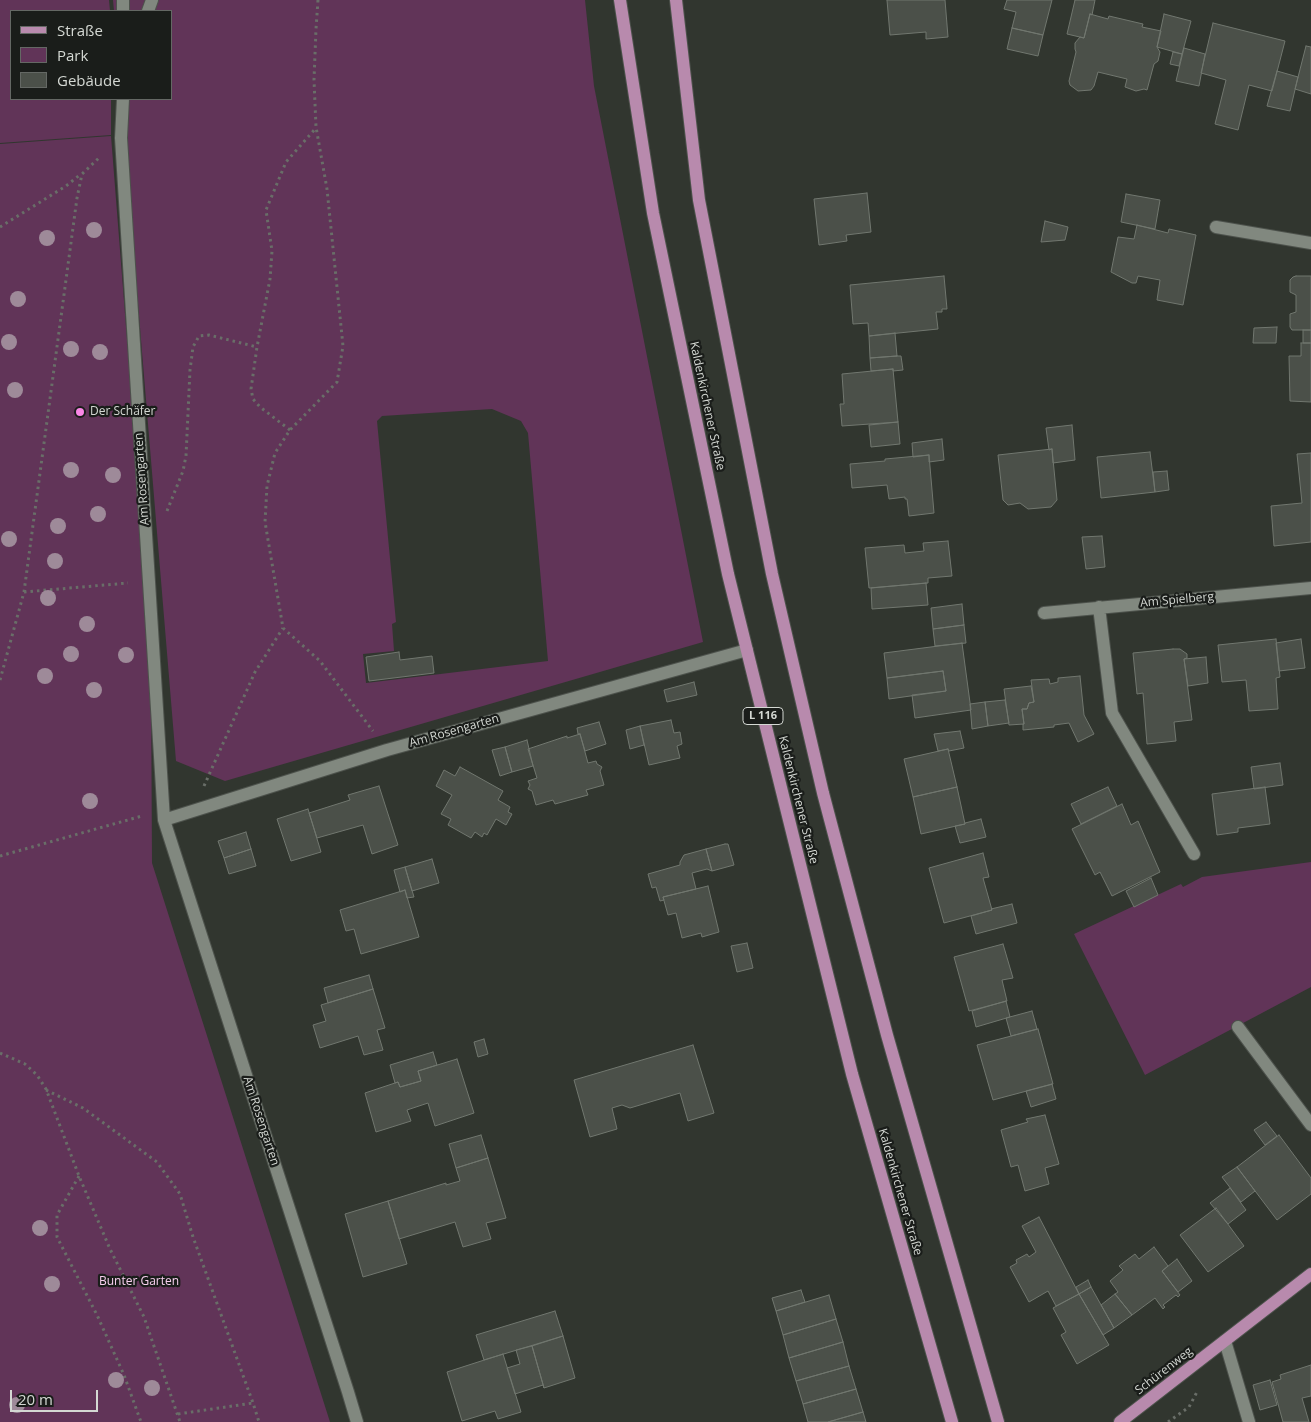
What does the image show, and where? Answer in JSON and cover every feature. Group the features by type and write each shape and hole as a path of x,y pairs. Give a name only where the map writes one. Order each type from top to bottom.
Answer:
{"main road":[{"name":"Kaldenkirchener Straße","path":"620,0 653,213 728,574 852,1074 952,1422"},
{"name":"Kaldenkirchener Straße","path":"676,0 699,200 772,574 823,793 887,1035 998,1422"},
{"name":"Schürenweg","path":"1120,1422 1311,1274"}],"street":[{"name":"Am Rosengarten","path":"123,100 121,138 164,820 357,1422"},
{"path":"1216,227 1311,243"},
{"name":"Am Spielberg","path":"1044,613 1311,588"},
{"path":"1099,607 1112,713 1194,854"},
{"name":"Am Rosengarten","path":"164,820 388,750 747,650"},
{"path":"1238,1026 1311,1125"},
{"path":"1225,1341 1249,1422"}],"path":[{"path":"318,0 314,80 316,128 327,189 343,346 337,382 290,430 275,453 267,486 265,522 283,628 320,661 388,750"},
{"path":"290,430 260,407 253,399 251,389 256,347 270,279 272,251 266,210 286,162 316,128"},
{"path":"0,227 66,186 121,138"},
{"path":"0,680 24,592 77,198 82,174"},
{"path":"146,542 159,525 183,471 186,456 192,347 199,336 209,335 256,347"},
{"path":"24,592 148,581"},
{"path":"204,786 255,672 283,628"},
{"path":"0,856 140,815 164,820"},
{"path":"0,1053 25,1064 38,1075 46,1089 79,1176 110,1249 144,1317 180,1422"},
{"path":"46,1089 83,1108 157,1162 180,1194 193,1237 259,1422"},
{"path":"79,1176 57,1215 57,1237 98,1315 124,1375 141,1422"},
{"path":"178,1414 253,1403"}],"green space":[{"path":"0,0 109,0 110,10 10,10 10,100 111,100 111,135 0,143"},
{"path":"113,0 585,0 594,86 703,642 225,781 176,761 121,100 172,100 172,10 114,10","holes":["492,409 521,421 528,433 548,661 366,683 363,654 394,651 392,624 396,622 377,421 382,416"]},
{"name":"Bunter Garten","path":"111,136 141,517 151,682 152,863 330,1422 0,1422 0,144"},
{"path":"1311,862 1311,987 1145,1075 1074,934 1181,884 1183,887 1202,877"}],"building":[{"path":"887,0 945,0 948,37 926,39 926,32 890,35"},
{"path":"1007,0 1052,0 1043,35 1012,28 1016,12 1004,9"},
{"path":"1075,0 1095,0 1084,38 1067,34"},
{"path":"1090,14 1108,19 1109,16 1143,24 1142,27 1161,31 1157,47 1160,52 1158,61 1154,64 1147,90 1136,91 1125,87 1127,79 1098,72 1091,90 1078,91 1070,85 1069,81 1076,52 1075,43 1080,37 1084,38"},
{"path":"1164,14 1191,21 1182,54 1157,47"},
{"path":"1213,23 1285,41 1272,91 1249,85 1238,130 1215,124 1226,80 1201,73"},
{"path":"1012,28 1043,35 1038,56 1007,49"},
{"path":"1306,46 1311,47 1311,94 1295,89"},
{"path":"1184,48 1205,54 1199,86 1176,81"},
{"path":"1173,52 1182,54 1179,66 1170,64"},
{"path":"1277,71 1298,77 1290,111 1267,106"},
{"path":"867,193 871,232 846,235 847,241 819,245 814,199"},
{"path":"1126,194 1160,200 1155,229 1121,222"},
{"path":"1045,221 1068,227 1065,240 1041,242"},
{"path":"1137,225 1168,233 1169,229 1196,235 1183,305 1157,300 1160,280 1138,276 1136,283 1132,283 1111,272 1118,237 1134,239"},
{"path":"944,276 947,309 942,309 942,312 936,312 938,329 869,336 868,323 853,324 850,285"},
{"path":"1296,276 1311,276 1311,330 1292,330 1290,327 1290,314 1296,312 1296,295 1290,292 1290,280"},
{"path":"1277,327 1276,343 1253,343 1254,328"},
{"path":"1303,330 1311,330 1311,343 1303,343"},
{"path":"895,333 897,356 870,358 869,336"},
{"path":"1301,343 1311,343 1311,402 1290,401 1289,356 1301,356"},
{"path":"901,356 903,370 871,371 870,358"},
{"path":"893,369 898,422 842,426 840,404 844,404 842,374"},
{"path":"898,422 900,444 871,447 869,425"},
{"path":"1072,425 1075,460 1053,463 1052,449 1049,450 1046,428"},
{"path":"942,439 944,460 929,462 929,455 913,457 912,443"},
{"path":"1052,449 1057,500 1051,507 1028,509 1020,503 1008,505 1003,500 998,455"},
{"path":"1150,452 1155,492 1101,498 1097,457"},
{"path":"1311,453 1311,542 1274,546 1271,506 1302,503 1297,454"},
{"path":"929,455 934,513 909,516 907,499 905,497 889,499 887,485 852,488 850,464"},
{"path":"1167,471 1169,490 1155,492 1153,472"},
{"path":"1102,536 1105,567 1086,569 1082,537"},
{"path":"948,541 952,576 928,578 928,583 869,588 865,548 904,545 905,553 924,551 923,543"},
{"path":"926,583 928,605 872,609 871,588"},
{"path":"962,604 964,625 933,629 931,608"},
{"path":"964,625 966,643 935,646 933,629"},
{"path":"1276,639 1280,677 1276,678 1278,709 1249,711 1246,680 1222,682 1218,645"},
{"path":"1301,639 1305,668 1279,671 1276,643"},
{"path":"962,643 971,710 915,718 912,695 946,691 943,671 887,678 884,653"},
{"path":"1180,649 1187,654 1187,658 1184,659 1192,720 1174,722 1176,741 1147,744 1143,693 1137,694 1133,653"},
{"path":"399,652 400,660 432,656 434,673 369,681 366,657"},
{"path":"1206,657 1208,683 1188,686 1184,659"},
{"path":"943,671 946,691 889,699 887,678"},
{"path":"1080,676 1084,715 1094,734 1078,742 1069,723 1054,725 1054,727 1023,730 1022,709 1027,709 1029,703 1034,702 1031,680 1049,679 1050,684 1058,682 1058,678"},
{"path":"694,682 697,695 667,702 664,690"},
{"path":"1031,686 1034,702 1029,703 1027,709 1022,709 1024,724 1009,725 1004,689"},
{"path":"1005,700 1009,723 988,726 985,702"},
{"path":"985,702 988,726 972,729 970,704"},
{"path":"671,720 674,733 680,732 682,744 677,746 680,758 649,765 640,726"},
{"path":"599,722 606,744 585,751 577,728"},
{"path":"640,726 644,745 630,749 626,730"},
{"path":"960,731 964,748 938,751 934,734"},
{"path":"580,734 588,763 596,761 602,767 600,771 604,785 586,790 588,795 555,804 553,800 536,805 532,791 528,789 530,785 528,781 537,778 528,749 567,736 567,738"},
{"path":"527,740 533,766 512,772 505,747"},
{"path":"505,747 512,772 500,776 492,750"},
{"path":"948,749 957,787 913,797 904,759"},
{"path":"1280,763 1283,785 1254,789 1251,767"},
{"path":"460,767 503,791 498,800 510,807 508,812 512,814 506,825 496,819 487,835 484,833 482,837 475,832 471,838 448,825 451,819 441,814 452,795 436,786 444,770 455,776"},
{"path":"379,786 398,845 372,854 363,825 317,838 309,813 350,800 348,795"},
{"path":"957,787 965,824 921,834 913,797"},
{"path":"1108,787 1117,806 1081,824 1071,804"},
{"path":"1265,787 1270,824 1238,828 1238,832 1217,835 1212,794"},
{"path":"1122,804 1131,825 1138,821 1160,872 1112,896 1100,872 1095,875 1072,829"},
{"path":"308,809 321,852 291,861 277,819"},
{"path":"981,819 986,837 960,843 955,826"},
{"path":"246,832 251,849 224,858 218,841"},
{"path":"728,844 734,865 712,871 706,849"},
{"path":"251,849 256,866 229,874 224,858"},
{"path":"706,849 712,871 707,869 692,873 696,889 663,897 664,900 660,901 656,887 652,888 648,874 680,865 684,855"},
{"path":"983,853 989,877 983,878 992,910 944,923 929,868"},
{"path":"432,859 439,883 412,891 405,867"},
{"path":"405,867 414,897 407,898 405,890 400,892 394,870"},
{"path":"1151,878 1158,895 1134,907 1126,891"},
{"path":"708,886 719,932 702,937 701,933 682,938 676,913 668,915 663,897"},
{"path":"405,890 419,937 361,954 354,929 346,931 340,910"},
{"path":"1012,904 1017,923 976,934 971,916"},
{"path":"747,943 753,968 737,972 731,946"},
{"path":"1003,944 1013,978 1002,980 1007,1001 969,1011 954,957"},
{"path":"369,975 373,989 328,1003 324,988"},
{"path":"373,989 385,1028 377,1030 383,1050 364,1055 358,1036 320,1048 313,1025 326,1021 321,1005"},
{"path":"1006,1001 1010,1017 976,1027 972,1011"},
{"path":"1032,1011 1037,1029 1011,1036 1006,1018"},
{"path":"1038,1029 1053,1084 993,1100 977,1045"},
{"path":"484,1039 488,1054 478,1057 474,1042"},
{"path":"693,1045 714,1113 688,1121 680,1093 630,1108 622,1105 612,1108 617,1129 590,1137 574,1080"},
{"path":"433,1052 437,1065 418,1071 421,1081 400,1087 398,1082 395,1083 390,1065"},
{"path":"457,1059 474,1113 435,1126 428,1103 407,1110 411,1121 376,1132 365,1093 398,1082 400,1087 421,1081 418,1071"},
{"path":"1052,1084 1056,1099 1031,1107 1026,1091"},
{"path":"1045,1115 1059,1164 1045,1168 1049,1184 1025,1191 1018,1165 1011,1167 1001,1130 1028,1122 1026,1119"},
{"path":"1266,1122 1277,1136 1265,1145 1254,1130"},
{"path":"481,1135 488,1158 456,1168 449,1144"},
{"path":"1279,1135 1311,1178 1311,1194 1277,1220 1237,1167"},
{"path":"488,1158 506,1218 486,1223 491,1239 463,1247 455,1222 399,1239 388,1201 446,1183 446,1185 460,1181 456,1168"},
{"path":"1237,1167 1255,1191 1241,1202 1222,1177"},
{"path":"1230,1188 1246,1210 1228,1224 1210,1203"},
{"path":"388,1201 407,1264 363,1277 345,1214"},
{"path":"1216,1208 1244,1246 1208,1272 1180,1235"},
{"path":"1039,1217 1079,1294 1056,1306 1048,1291 1029,1302 1010,1267 1017,1263 1016,1260 1027,1254 1029,1257 1036,1252 1022,1226"},
{"path":"1154,1247 1168,1266 1162,1271 1180,1295 1178,1297 1176,1295 1163,1305 1165,1307 1163,1309 1155,1298 1132,1315 1115,1294 1118,1292 1110,1281 1123,1270 1119,1266 1135,1254 1139,1259"},
{"path":"1177,1259 1192,1281 1178,1292 1162,1271"},
{"path":"1088,1280 1091,1287 1079,1294 1076,1287"},
{"path":"1091,1287 1114,1328 1103,1335 1079,1294"},
{"path":"801,1290 805,1302 776,1311 772,1298"},
{"path":"1079,1294 1109,1345 1077,1364 1061,1335 1066,1332 1053,1308"},
{"path":"1115,1294 1132,1315 1114,1328 1101,1305"},
{"path":"829,1295 836,1319 783,1335 776,1311"},
{"path":"555,1311 563,1336 484,1360 476,1335"},
{"path":"836,1319 843,1342 789,1358 783,1335"},
{"path":"563,1336 575,1378 544,1388 532,1346"},
{"path":"843,1342 849,1366 796,1381 789,1358"},
{"path":"532,1346 544,1388 543,1385 515,1394 507,1368 520,1364 516,1350"},
{"path":"503,1354 521,1412 498,1419 495,1411 462,1421 447,1372"},
{"path":"1311,1365 1311,1396 1302,1398 1309,1422 1283,1422 1272,1382 1281,1379 1280,1375"},
{"path":"849,1366 856,1389 803,1404 796,1381"},
{"path":"1270,1380 1277,1405 1260,1410 1253,1385"},
{"path":"856,1389 863,1412 828,1422 808,1422 803,1404"},
{"path":"863,1412 866,1422 828,1422"}],"place":[{"name":"Der Schäfer","path":"80,412"}]}
